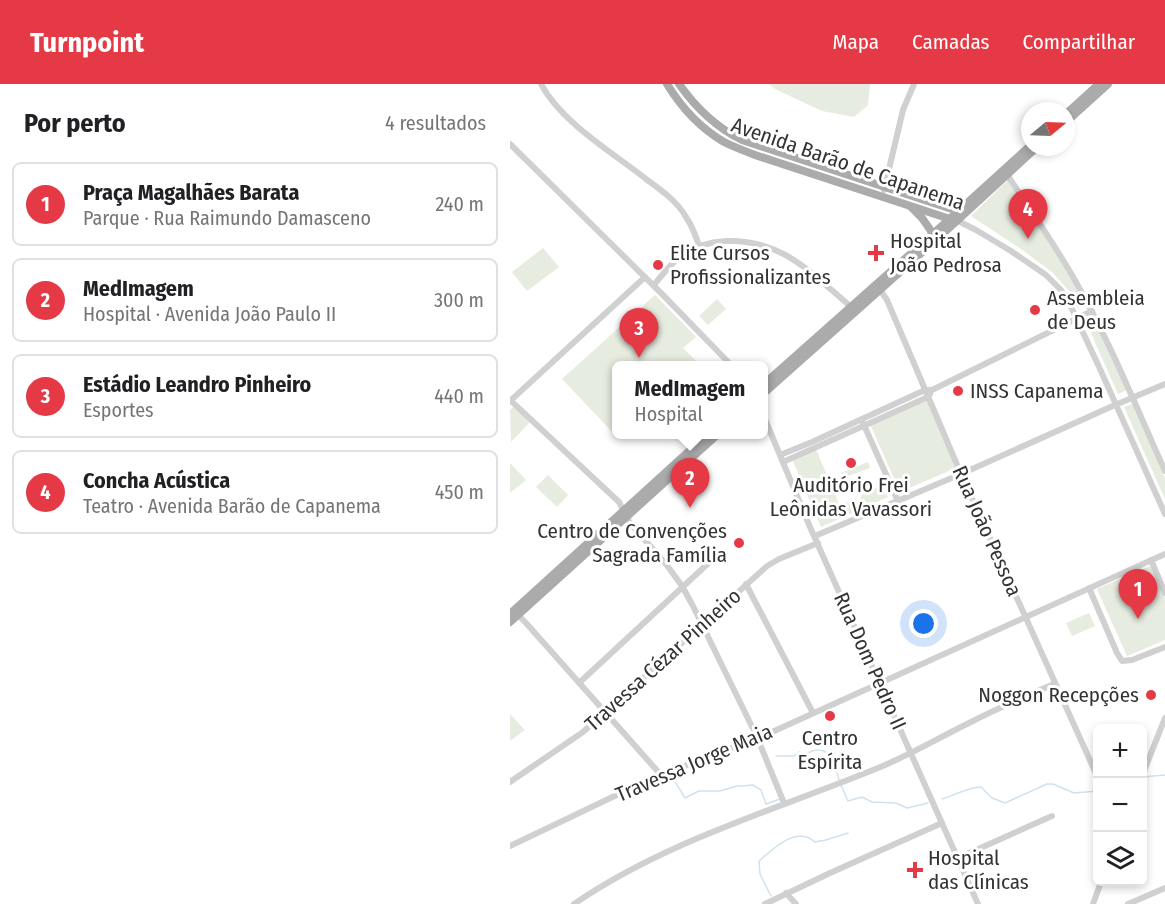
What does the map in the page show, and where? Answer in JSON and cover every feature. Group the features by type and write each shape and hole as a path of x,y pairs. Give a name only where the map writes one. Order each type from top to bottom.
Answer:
{"main road":[{"name":"Avenida Barão de Capanema","path":"667,84 698,122 725,142 755,155 953,222"},
{"name":"Avenida Barão de Capanema","path":"679,84 704,114 742,140 958,211"},
{"path":"1075,106 1099,84"},
{"path":"1075,114 1108,84"},
{"path":"725,142 729,133"},
{"path":"779,162 782,154"},
{"path":"768,389 878,286 953,222 1021,155"},
{"path":"953,222 958,211 1025,156"},
{"path":"910,206 922,218 935,237"},
{"path":"943,207 953,222"},
{"path":"768,380 850,306 878,286"},
{"path":"512,615 626,513 704,439"},
{"path":"626,513 713,439"}],"street":[{"path":"541,84 554,103 579,129 677,204 691,224 699,246"},
{"path":"882,197 903,110 914,84"},
{"path":"510,144 654,285 727,361"},
{"path":"1005,172 1077,283 1133,398 1165,471"},
{"name":"Avenida Barão de Capanema","path":"953,222 1001,244 1046,275 1061,290 1165,514"},
{"path":"654,285 680,256 699,246 747,241 780,251 799,263 850,306"},
{"path":"645,277 510,400 619,502 630,523 656,551 682,586 757,737 784,803"},
{"name":"Rua João Pessoa","path":"878,286 891,309 961,474 1093,767"},
{"path":"781,459 863,423 1092,312"},
{"name":"Travessa Cézar Pinheiro","path":"510,782 568,744 774,561 898,501 1165,384"},
{"path":"863,423 898,501"},
{"name":"Rua Dom Pedro II","path":"768,427 978,904"},
{"name":"Travessa Jorge Maia","path":"510,846 630,788 813,713 1165,554"},
{"path":"579,683 715,557"},
{"path":"1151,560 1165,593"},
{"path":"746,584 813,713"},
{"path":"1089,588 1122,661 1132,660 1165,647"},
{"path":"512,615 523,619 661,776"},
{"path":"574,904 602,885 646,861 784,803 872,771 911,754 982,716 1054,684"},
{"path":"1147,765 1165,718"},
{"path":"958,858 1052,816"},
{"path":"765,904 942,823"},
{"path":"1093,904 1100,886"},
{"path":"1128,904 1165,888"},
{"path":"786,893 796,904"}],"shaded area":[{"path":"769,84 870,84 868,105 854,117 822,111"},
{"path":"1011,177 1086,305 1078,309 1069,291 1052,272 971,216"},
{"path":"543,248 559,267 527,291 512,272"},
{"path":"655,295 696,337 683,348 696,361 612,361 612,432 562,379"},
{"path":"717,299 726,309 708,325 699,316"},
{"path":"1094,319 1127,390 1118,394 1086,322"},
{"path":"926,399 956,468 900,492 870,424"},
{"path":"1132,404 1165,478 1165,499 1124,407"},
{"path":"514,406 531,421 511,442 510,410"},
{"path":"816,449 839,504 846,502 850,504 859,500 863,494 881,486 888,497 821,527 792,459"},
{"path":"868,462 870,468 843,478 841,473"},
{"path":"510,463 526,480 510,493"},
{"path":"548,475 568,495 557,507 536,487"},
{"path":"1150,566 1165,598 1165,640 1127,656 1097,589"},
{"path":"1089,613 1095,626 1072,636 1066,623"},
{"path":"510,714 525,730 510,741"}],"waterway":[{"path":"776,756 794,756 799,752 804,754 816,750 823,751 833,761 839,780"},
{"path":"1147,777 1165,775"},
{"path":"669,777 674,780 685,798 699,791 720,791 737,786 753,785 761,790 766,804 780,799"},
{"path":"942,799 977,787 981,787 992,798 1005,803 1047,784 1053,784 1074,793 1093,791"},
{"path":"841,785 848,801 862,797 872,802 896,803 907,808 928,803"},
{"path":"771,896 760,874 759,861 769,852 794,837 807,837 815,842 848,833"}],"place":[{"name":"Concha Acústica","path":"1028,239"},
{"name":"Hospital João Pedrosa","path":"876,253"},
{"name":"Elite Cursos Profissionalizantes","path":"658,265"},
{"name":"Assembleia de Deus","path":"1035,310"},
{"name":"Estádio Leandro Pinheiro","path":"639,358"},
{"name":"INSS Capanema","path":"958,391"},
{"name":"Auditório Frei Leônidas Vavassori","path":"851,463"},
{"name":"MedImagem","path":"690,508"},
{"name":"Centro de Convenções Sagrada Família","path":"739,543"},
{"name":"Praça Magalhães Barata","path":"1138,619"},
{"name":"Noggon Recepções","path":"1151,695"},
{"name":"Centro Espírita","path":"830,716"},
{"name":"Hospital das Clínicas","path":"915,870"}]}
